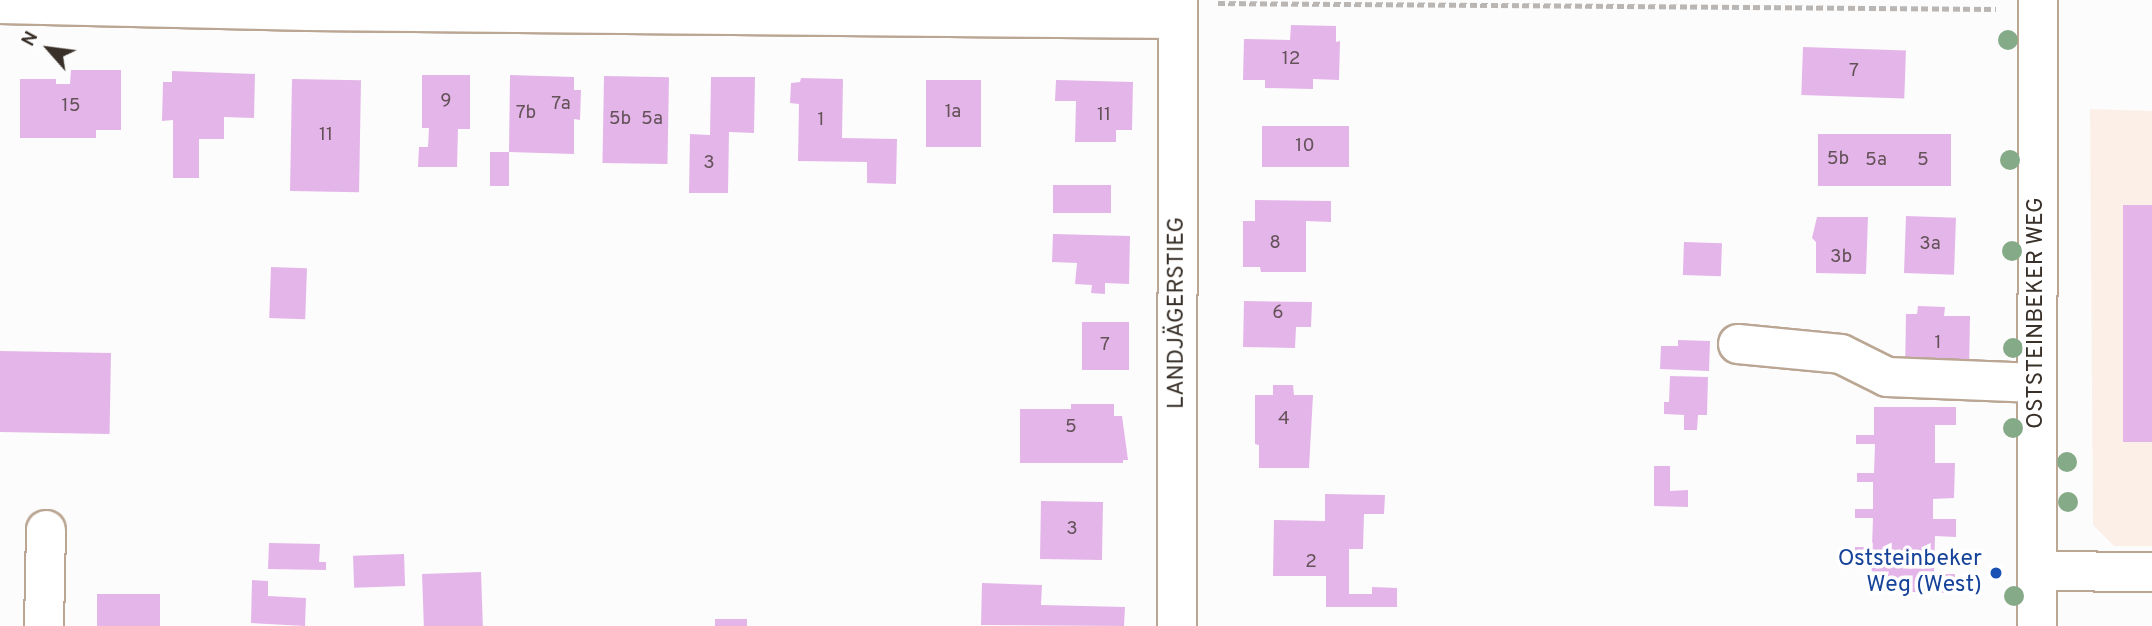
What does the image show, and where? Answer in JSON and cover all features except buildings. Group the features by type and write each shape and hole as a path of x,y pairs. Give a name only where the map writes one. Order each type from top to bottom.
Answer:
{"street":[{"path":"0,4 1178,7"},
{"name":"OSTSTEINBEKER WEG","path":"2037,626 2038,5"},
{"name":"LANDJÄGERSTIEG","path":"1177,626 1178,7"},
{"path":"1738,344 1841,354 1887,377 2036,383"},
{"path":"44,626 46,530"},
{"path":"2037,571 2152,572"}],"path":[{"path":"1178,7 2038,5"}],"shaded area":[{"path":"2090,109 2152,111 2152,546 2114,546 2093,525"}],"place":[{"name":"Oststeinbeker Weg (West)","path":"1996,573"}]}
